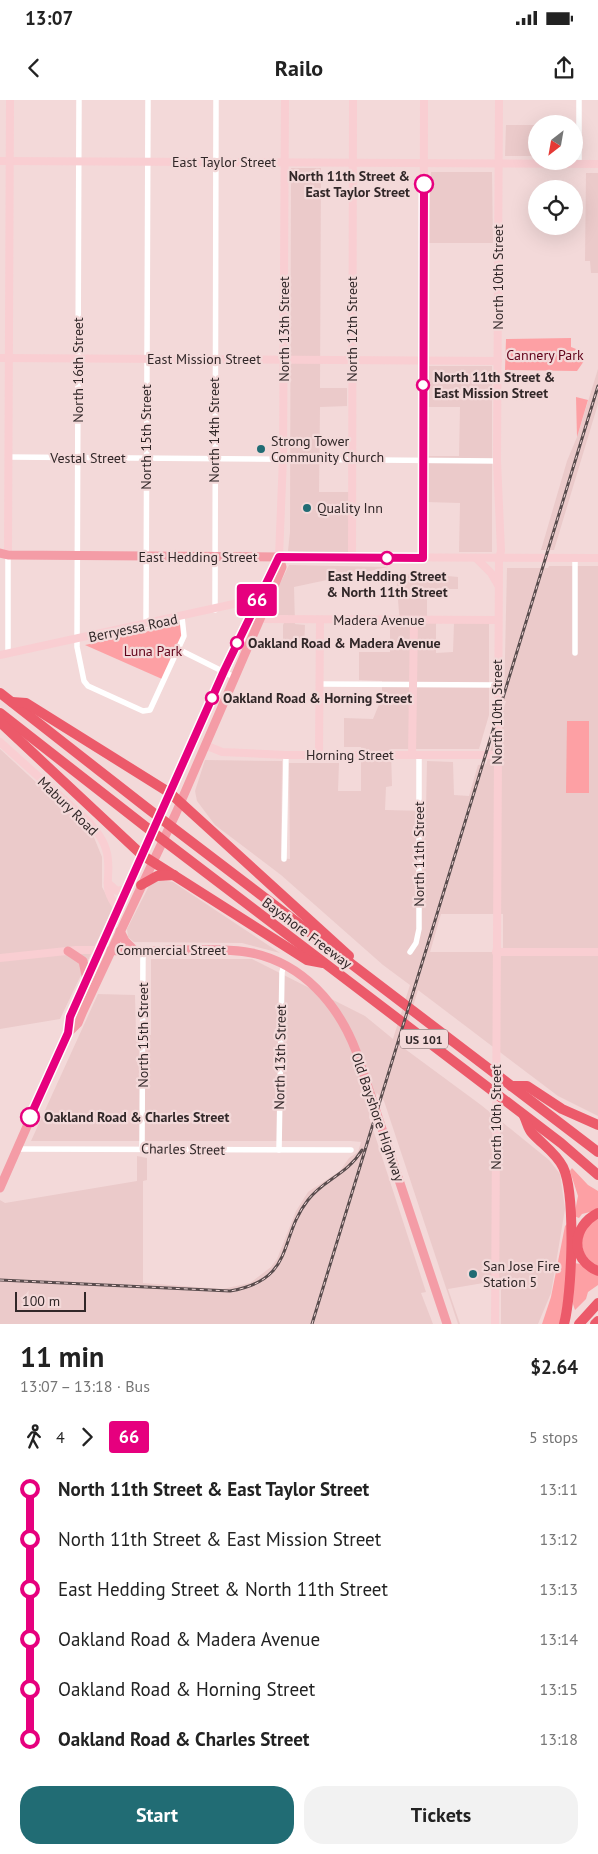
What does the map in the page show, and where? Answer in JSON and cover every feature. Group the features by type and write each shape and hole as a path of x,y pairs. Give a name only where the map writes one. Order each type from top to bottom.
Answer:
{"highway":[{"name":"Bayshore Freeway","path":"0,692 358,970 598,1152"},
{"path":"12,702 26,703 170,793 346,952 358,970"},
{"name":"Bayshore Freeway","path":"0,713 524,1115 598,1175"},
{"path":"0,719 2,724 143,852 174,875 307,960 324,963"},
{"path":"141,885 157,876 174,875"},
{"path":"511,1086 527,1086 562,1110 598,1125"},
{"path":"524,1115 531,1132 559,1159 568,1180 570,1199 569,1300 564,1324"},
{"path":"598,1213 585,1221 576,1238 579,1253 584,1262 598,1272"},
{"path":"579,1324 598,1303"},
{"path":"595,1324 598,1321"}],"main road":[{"path":"3,556 8,457 10,100"},
{"name":"North 13th Street","path":"279,557 283,458 285,100"},
{"name":"North 12th Street","path":"352,557 353,100"},
{"path":"423,558 424,100"},
{"name":"North 10th Street","path":"495,1324 497,685 498,585 501,551 497,461 499,100"},
{"name":"East Taylor Street","path":"0,161 528,163"},
{"name":"East Taylor Street","path":"583,164 598,164"},
{"name":"East Mission Street","path":"0,358 498,361"},
{"name":"East Hedding Street","path":"3,556 598,558"},
{"path":"68,1033 69,1018 126,889 257,599 279,557"},
{"path":"0,1188 15,1148 68,1033 78,1023 176,813 282,567 279,557"},
{"path":"476,558 491,573 498,585"},
{"name":"Berryessa Road","path":"4,654 77,640 257,599"},
{"name":"Madera Avenue","path":"260,619 498,620"},
{"path":"319,755 320,620"},
{"name":"North 11th Street","path":"414,620 416,755"},
{"name":"Mabury Road","path":"0,742 85,818 100,835 108,860 107,892 118,909"},
{"name":"Horning Street","path":"205,745 222,752 286,755 497,755"},
{"path":"108,883 117,892 126,889"},
{"path":"120,930 124,941 139,951"},
{"name":"Commercial Street","path":"0,958 68,951 100,950 218,950 253,953"},
{"path":"68,951 83,961 87,980"},
{"path":"496,952 598,952"},
{"name":"Old Bayshore Highway","path":"253,953 284,965 314,985 335,1008 348,1032 447,1324"}],"street":[{"name":"North 16th Street","path":"79,100 77,640 84,681 88,686 143,711 152,708 178,649"},
{"name":"North 15th Street","path":"146,625 148,100"},
{"name":"North 14th Street","path":"215,610 216,100"},
{"path":"579,100 579,115"},
{"name":"Vestal Street","path":"8,457 497,461"},
{"path":"3,556 4,654"},
{"path":"575,558 575,653"},
{"path":"182,617 185,631 178,649 234,677"},
{"path":"320,684 497,685"},
{"path":"284,858 286,755"},
{"name":"North 11th Street","path":"410,952 416,943 419,929 416,755"},
{"name":"North 15th Street","path":"139,951 142,1148"},
{"name":"North 13th Street","path":"279,1150 282,972 284,965"},
{"name":"Charles Street","path":"15,1148 351,1150"}],"shaded area":[{"path":"506,125 528,125 528,156 505,156"},
{"path":"291,168 321,168 320,388 347,388 347,406 320,407 319,492 349,492 349,555 288,551 290,532"},
{"path":"431,172 492,172 493,243 427,243"},
{"path":"586,173 598,173 598,273 591,273 590,261 585,261"},
{"path":"427,366 492,366 492,552 459,552 460,503 426,502 426,456 459,456 460,407 427,407"},
{"path":"598,369 598,404 554,550 541,550 567,461 577,437"},
{"path":"289,565 388,567 294,587 295,624 305,625 304,650 283,650 283,625 288,615 274,615 270,612 269,607"},
{"path":"549,566 598,566 598,1116 558,1096 418,990 401,1046 481,1105 549,1160 560,1174 565,1209 551,1293 538,1324 501,1324 501,1280 448,1289 460,1324 458,1324 384,1101 377,1093 369,1117 426,1292 421,1293 433,1324 0,1324 0,1200 5,1203 137,1181 137,1156 147,1158 147,1180 143,1181 143,1283 223,1289 250,1283 271,1267 277,1259 296,1211 308,1192 340,1171 349,1158 358,1152 361,1142 351,1141 31,1141 98,994 135,995 136,1035 151,1035 151,959 252,959 365,1016 393,1039 410,985 383,965 281,875 215,825 197,801 195,791 205,760 282,761 281,858 290,859 289,763 339,763 338,791 361,791 361,747 344,747 344,718 373,719 382,697 382,681 359,680 359,652 390,652 390,625 400,625 396,574 428,574 458,577 458,589 427,589 427,623 436,623 436,653 453,652 454,623 489,623 489,715 479,749 391,749 392,786 386,787 385,810 426,811 427,761 453,762 454,795 469,796 478,765 486,764 506,701 504,701 507,568 548,568","holes":["441,914 503,914 503,952 430,952"]},
{"path":"0,749 93,835 102,857 102,887 113,908 60,1019 0,1029"},
{"path":"160,880 173,882 280,953 242,943 134,942 128,937 127,929 150,884"}],"green space":[{"name":"Cannery Park","path":"571,338 571,347 576,349 574,352 575,358 584,361 577,371 505,370 506,339"},
{"path":"576,397 588,400 577,437"},
{"name":"Luna Park","path":"181,624 182,635 162,679 85,645"},
{"path":"567,721 589,721 589,793 566,793"},
{"path":"572,1168 588,1185 598,1191 598,1210 582,1214 579,1218 574,1216 578,1196 570,1171"},
{"path":"598,1217 598,1266 585,1255 582,1242 586,1228"},
{"path":"567,1224 566,1284 560,1324 542,1324 551,1297 565,1226"},
{"path":"574,1263 581,1264 598,1276 598,1285 588,1292 586,1299 575,1310 573,1304"}],"railway":[{"path":"312,1324 598,386"},
{"path":"0,1280 230,1291 251,1285 266,1277 276,1267 283,1256 299,1214 308,1200 321,1187 343,1171 362,1150"}],"bus line":[{"name":"66","path":"30,1117 68,1033 70,1017 126,889 224,671 272,567 279,557 423,558 424,184"}],"place":[{"name":"North 11th Street & East Taylor Street","path":"424,184"},
{"name":"North 11th Street & East Mission Street","path":"423,385"},
{"name":"Strong Tower Community Church","path":"261,449"},
{"name":"Quality Inn","path":"307,508"},
{"name":"East Hedding Street & North 11th Street","path":"387,558"},
{"name":"Oakland Road & Madera Avenue","path":"237,643"},
{"name":"Oakland Road & Horning Street","path":"212,698"},
{"name":"Oakland Road & Charles Street","path":"30,1117"},
{"name":"San Jose Fire Station 5","path":"473,1274"}]}
